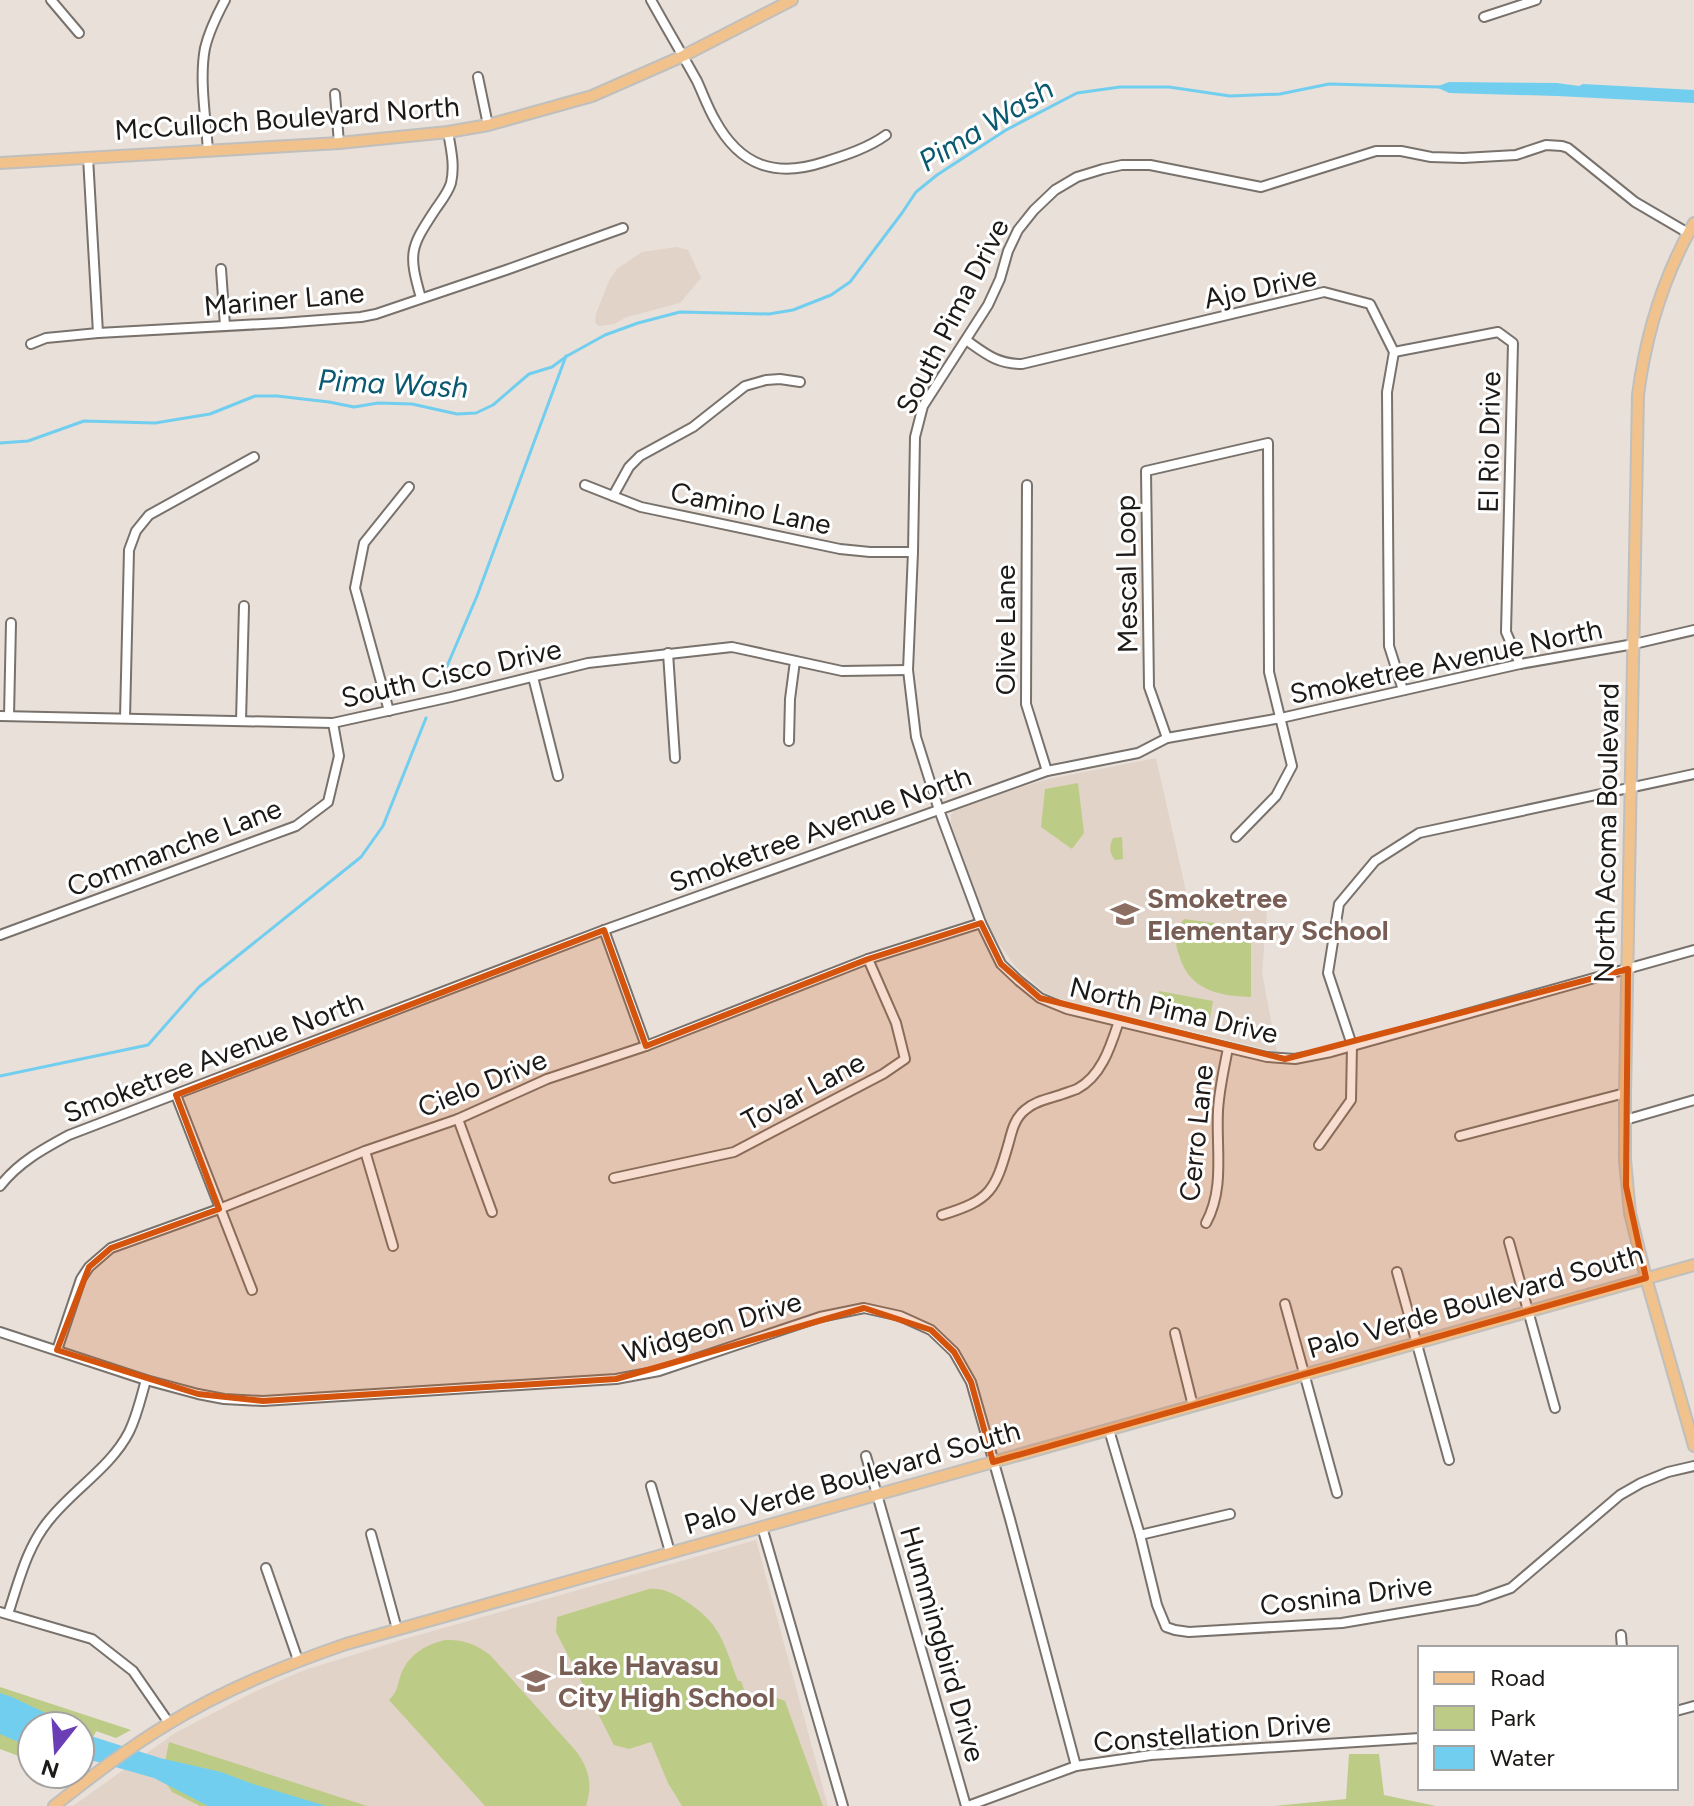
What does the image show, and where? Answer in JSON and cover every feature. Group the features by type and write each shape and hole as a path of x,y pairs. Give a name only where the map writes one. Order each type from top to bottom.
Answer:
{"main road":[{"name":"McCulloch Boulevard North","path":"0,163 339,143 488,125 592,96 683,56 792,0"},
{"name":"North Acoma Boulevard","path":"1694,223 1673,262 1651,323 1638,395 1625,1093 1626,1186 1635,1236 1694,1446"},
{"name":"Palo Verde Boulevard South","path":"54,1806 169,1723 249,1681 298,1660 397,1629 1694,1265"},
{"path":"64,1806 69,1794"}],"street":[{"path":"51,0 79,33"},
{"path":"208,151 203,68 205,49 225,0"},
{"path":"651,0 723,134 735,150 754,162 782,169 803,168 847,155 876,143 886,135"},
{"path":"1484,17 1536,0"},
{"path":"478,77 488,125"},
{"path":"335,94 339,143"},
{"path":"421,298 413,267 413,252 422,230 448,192 452,180 448,132"},
{"name":"South Pima Drive","path":"939,810 916,737 908,670 915,437 923,406 994,294 1014,239 1034,210 1055,190 1077,177 1122,165 1150,165 1261,187 1376,151 1477,158 1516,155 1546,145 1562,146 1635,202 1688,233"},
{"path":"88,157 98,333"},
{"name":"Mariner Lane","path":"31,344 46,338 98,333 361,317 394,309 623,228"},
{"path":"221,269 225,326"},
{"name":"Ajo Drive","path":"966,340 993,359 1006,364 1022,364 1324,292 1370,304 1394,352"},
{"name":"El Rio Drive","path":"1394,352 1498,332 1513,343 1506,632 1520,664"},
{"path":"1394,352 1387,392 1389,646 1403,690"},
{"path":"613,496 629,467 640,456 693,427 745,386 766,380 800,382"},
{"name":"Mescal Loop","path":"1167,738 1149,687 1146,471 1268,443 1269,672 1281,718"},
{"path":"125,718 129,550 136,531 149,515 254,457"},
{"name":"Camino Lane","path":"585,485 641,507 840,549 913,552"},
{"name":"Olive Lane","path":"1027,485 1026,704 1047,771"},
{"path":"389,711 355,588 364,543 409,487"},
{"path":"241,721 244,606"},
{"path":"4,716 11,623"},
{"name":"Smoketree Avenue North","path":"0,1186 8,1175 36,1153 69,1135 604,930 1047,771 1138,753 1167,738 1281,718 1520,664 1694,630"},
{"name":"South Cisco Drive","path":"4,716 333,723 588,663 732,647 842,671 908,670"},
{"path":"668,653 675,758"},
{"path":"789,741 795,661"},
{"path":"533,677 558,776"},
{"path":"1236,837 1276,796 1292,766 1281,718"},
{"name":"Commanche Lane","path":"0,935 296,826 328,802 339,756 333,723"},
{"path":"1319,1145 1351,1100 1352,1045 1328,973 1339,904 1375,861 1419,833 1694,774"},
{"name":"North Pima Drive","path":"939,810 981,923 1001,964 1040,998 1067,1009 1285,1059 1317,1055 1694,950"},
{"name":"Cielo Drive","path":"57,1350 81,1279 89,1267 111,1248 365,1151 458,1119 547,1079 646,1046 868,959 981,923"},
{"path":"604,930 646,1046"},
{"name":"Tovar Lane","path":"614,1178 734,1152 883,1074 905,1059 896,1023 868,959"},
{"path":"942,1215 978,1202 991,1190 999,1175 1015,1122 1025,1110 1039,1101 1079,1088 1089,1079 1103,1061 1119,1021"},
{"name":"Cerro Lane","path":"1206,1223 1215,1200 1218,1180 1218,1109 1228,1048"},
{"path":"1460,1136 1625,1093"},
{"path":"176,1095 252,1290"},
{"path":"1625,1120 1694,1100"},
{"path":"458,1119 492,1212"},
{"path":"365,1151 393,1246"},
{"path":"1509,1242 1555,1408"},
{"path":"1397,1272 1449,1460"},
{"path":"1285,1304 1337,1493"},
{"name":"Widgeon Drive","path":"0,1332 198,1394 263,1401 616,1379 659,1371 820,1317 864,1308 900,1316 931,1330 954,1352 971,1382 1076,1766"},
{"path":"1175,1333 1193,1406"},
{"path":"146,1380 128,1433 113,1454 50,1518 36,1538 4,1613 92,1639 133,1671 169,1723"},
{"name":"Cosnina Drive","path":"1109,1430 1157,1605 1166,1627 1189,1632 1342,1623 1477,1600 1511,1588 1620,1495 1668,1472 1694,1466"},
{"name":"Hummingbird Drive","path":"866,1456 967,1806"},
{"path":"651,1486 670,1552"},
{"path":"1140,1535 1230,1514"},
{"path":"762,1527 843,1806"},
{"path":"371,1534 397,1629"},
{"path":"266,1568 298,1660"},
{"path":"1621,1635 1622,1646"},
{"name":"Constellation Drive","path":"967,1806 1076,1766 1151,1755 1418,1738"}],"highlighted area":[{"path":"981,923 1001,964 1040,998 1285,1059 1628,969 1626,1186 1646,1278 993,1462 971,1382 954,1352 931,1330 864,1308 616,1379 263,1401 198,1394 57,1350 89,1267 111,1248 219,1209 176,1095 604,930 646,1046 868,959"}],"shaded area":[{"path":"677,247 688,250 701,278 680,303 627,317 614,324 599,326 595,323 609,281 617,269 642,252"},
{"name":"Smoketree Elementary School","path":"1156,758 1187,896 1268,897 1262,973 1277,1052 1060,999 1044,992 1015,966 990,931 951,824 951,815 956,807 1049,779"},
{"name":"Lake Havasu City High School","path":"756,1540 828,1806 73,1806 175,1733 254,1692 302,1671"}],"green space":[{"path":"1078,783 1084,833 1072,849 1041,827 1045,789"},
{"path":"1122,837 1123,859 1115,860 1111,844 1113,838"},
{"path":"1184,919 1251,928 1251,997 1206,989 1190,976 1176,945 1177,932"},
{"path":"1159,991 1213,1001 1210,1018 1155,1009"},
{"path":"649,1589 663,1590 680,1597 713,1625 751,1708 777,1698 785,1701 823,1806 682,1806 668,1783 651,1742 629,1749 614,1745 556,1632 557,1617"},
{"path":"445,1640 469,1643 490,1655 575,1750 588,1776 586,1806 485,1806 389,1700 412,1657 423,1648"},
{"path":"0,1687 70,1710 16,1710 16,1755 0,1749"},
{"path":"96,1719 131,1730 116,1738 96,1731"},
{"path":"169,1742 367,1806 200,1806 172,1792 162,1777"},
{"path":"1349,1754 1379,1754 1384,1795 1436,1806 1274,1806 1346,1799"}],"water":[{"path":"1449,82 1557,83 1694,90 1694,103 1449,93 1436,87"},
{"path":"0,1693 39,1710 16,1710 16,1741 0,1734"},
{"path":"96,1738 160,1758 221,1772 326,1806 208,1806 154,1778 96,1762"}],"waterway":[{"name":"Pima Wash","path":"0,443 28,441 84,421 155,423 210,414 255,396 277,396 354,407 378,403 412,404 457,414 476,413 493,405 529,374 552,367 605,335 638,323 680,312 769,314 793,310 831,295 850,282 916,192 1006,130 1077,93 1120,87 1169,87 1230,96 1280,94 1329,84 1440,87"},
{"path":"439,685 477,596 566,356"},
{"path":"0,1076 148,1045 199,987 361,857 383,826 426,718"}],"place":[{"name":"Smoketree Elementary School","path":"1125,914"},
{"name":"Lake Havasu City High School","path":"536,1681"}]}
